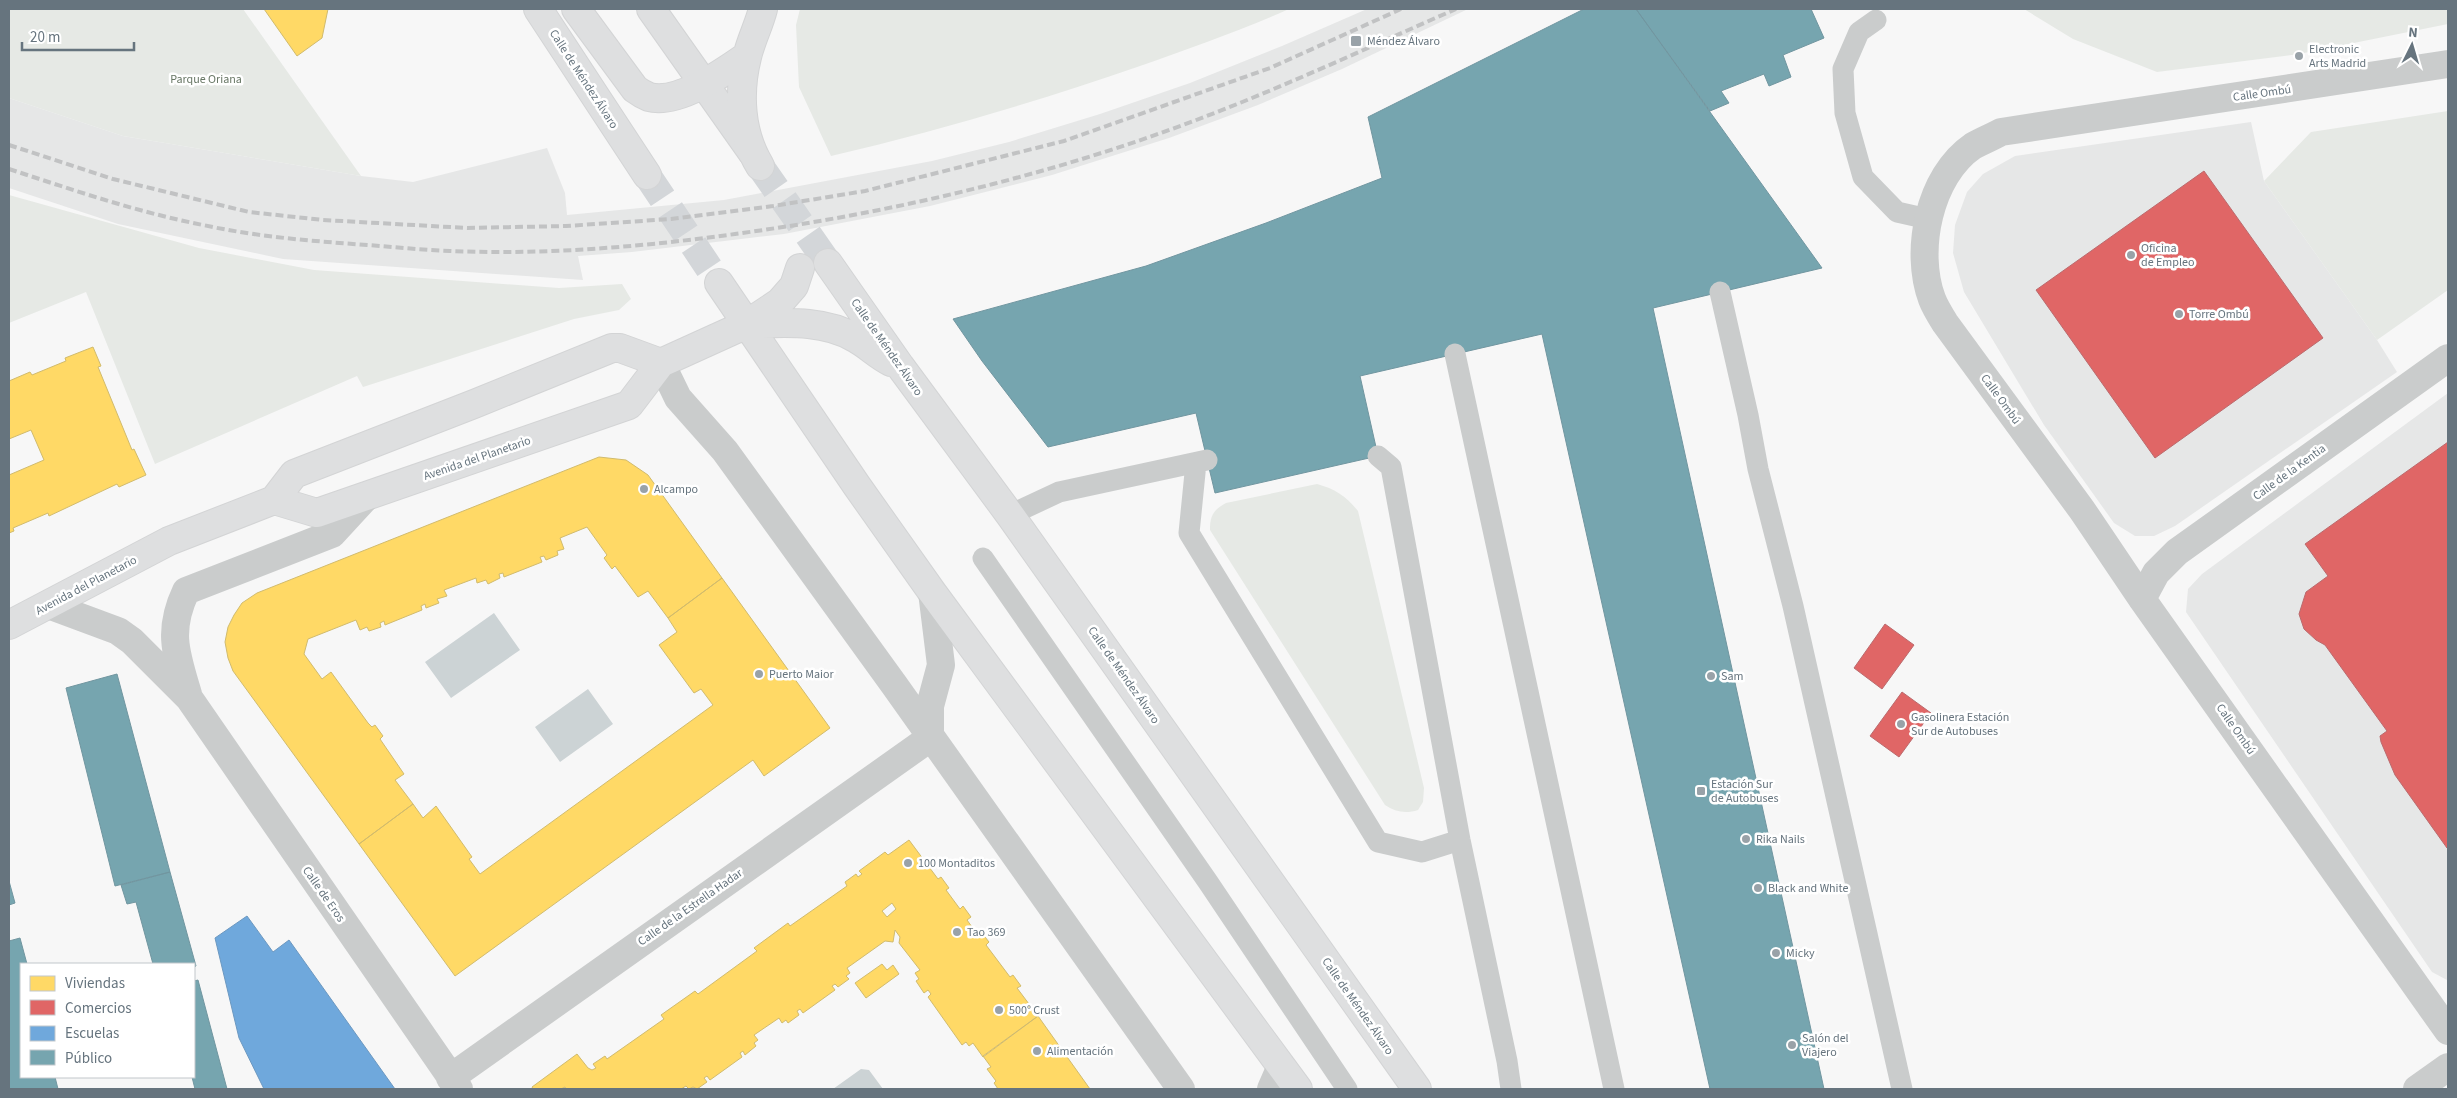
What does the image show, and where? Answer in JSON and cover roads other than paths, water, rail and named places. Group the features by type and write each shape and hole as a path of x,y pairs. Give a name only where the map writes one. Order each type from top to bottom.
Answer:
{"main road":[{"name":"Calle de Méndez Álvaro","path":"538,9 647,175"},
{"path":"576,9 635,89 648,96 662,98 687,91 703,84 747,56"},
{"path":"651,9 756,159 746,137 742,103 747,56 763,9"},
{"name":"Calle de Méndez Álvaro","path":"828,263 900,366 1010,515 1417,1089"},
{"path":"747,324 786,296 794,286 800,268"},
{"path":"719,283 932,592 1276,1078 1298,1089"},
{"path":"747,324 808,323 839,330 856,338 878,356 900,366"},
{"name":"Avenida del Planetario","path":"9,625 169,541 274,500 317,514 629,405 661,363 747,324"},
{"path":"274,500 294,474 612,348 620,348 661,363"}],"street":[{"name":"Calle Ombú","path":"2448,64 2001,132 1972,146 1953,167 1942,183 1928,219 1924,246 1926,274 1932,300 1945,323 2082,510 2142,599 2448,1031"},
{"name":"Calle de la Kentia","path":"2142,599 2156,574 2178,552 2448,358"},
{"path":"661,363 678,398 725,451 895,686 930,738 1181,1089"},
{"name":"Calle de Eros","path":"189,698 176,654 174,640 177,609 186,591 332,534 367,496"},
{"path":"930,738 930,706 941,665 932,592"},
{"name":"Calle de Eros","path":"48,605 118,631 132,641 189,698 455,1083"},
{"name":"Calle de la Estrella Hadar","path":"455,1083 930,738"},
{"path":"2417,1089 2448,1067"}],"lane":[{"path":"1876,20 1860,32 1843,70 1845,114 1863,177 1897,212 1928,219"},
{"path":"1720,292 1748,415 1758,469 1792,606 1902,1089"},
{"path":"1455,354 1614,1089"},
{"path":"1378,456 1391,466 1460,840 1507,1061 1511,1089"},
{"path":"1010,515 1059,492 1202,461 1189,533 1378,842 1422,852 1460,840"},
{"path":"983,558 1196,866 1347,1089"}],"tunnel":[{"path":"760,166 828,263"},
{"path":"647,175 719,283"}],"railway":[{"path":"9,145 113,179 249,212 323,220 467,228 566,226 671,219 773,206 865,191 1064,141 1270,68 1401,9"},
{"path":"9,169 154,214 244,233 285,238 429,250 486,252 557,251 664,243 790,226 846,216 956,193 1065,164 1172,129 1244,101 1456,9"}],"place":[{"name":"Méndez Álvaro","path":"1356,41"},
{"name":"Electronic Arts Madrid","path":"2299,56"},
{"name":"Oficina de Empleo","path":"2131,255"},
{"name":"Torre Ombú","path":"2179,314"},
{"name":"Alcampo","path":"644,489"},
{"name":"Puerto Maior","path":"759,674"},
{"name":"Sam","path":"1711,676"},
{"name":"Gasolinera Estación Sur de Autobuses","path":"1901,724"},
{"name":"Estación Sur de Autobuses","path":"1701,791"},
{"name":"Rika Nails","path":"1746,839"},
{"name":"100 Montaditos","path":"908,863"},
{"name":"Black and White","path":"1758,888"},
{"name":"Tao 369","path":"957,932"},
{"name":"Micky","path":"1776,953"},
{"name":"500° Crust","path":"999,1010"},
{"name":"Salón del Viajero","path":"1792,1045"},
{"name":"Alimentación","path":"1037,1051"}],"park label":[{"name":"Parque Oriana","path":"206,79"}]}
